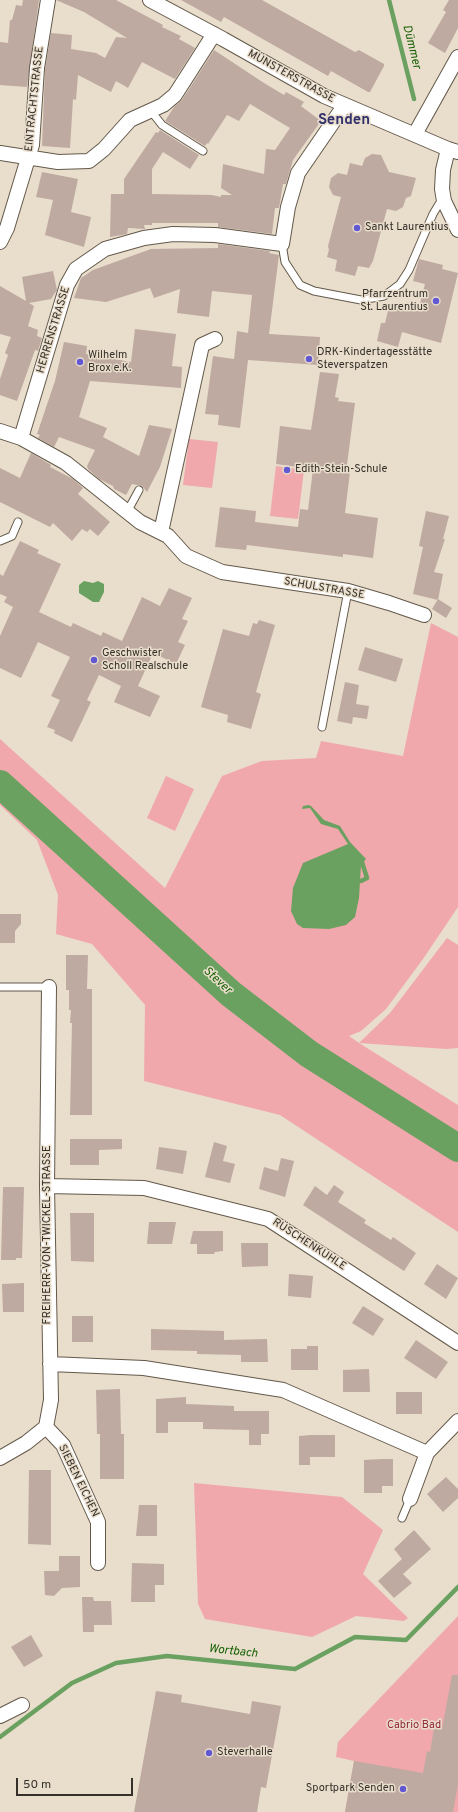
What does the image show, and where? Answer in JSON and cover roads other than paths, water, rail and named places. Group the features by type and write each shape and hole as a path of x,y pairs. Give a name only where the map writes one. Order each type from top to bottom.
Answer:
{"street":[{"name":"EINTRACHTSTRASSE","path":"0,242 7,228 33,141 37,68 48,0"},
{"name":"MÜNSTERSTRASSE","path":"153,1 344,106 453,150"},
{"path":"0,153 58,162 89,161 104,149 130,120 163,105 175,95 214,34"},
{"path":"415,134 458,57"},
{"path":"282,244 288,207 298,173 344,106"},
{"path":"453,150 443,170 442,189 444,201 458,230"},
{"name":"HERRENSTRASSE","path":"21,438 67,285 76,268 105,249 144,238 173,234 214,236 282,244"},
{"path":"0,431 21,438 66,463 126,512 140,522 165,534 202,345 215,339"},
{"name":"SCHULSTRASSE","path":"165,534 186,556 222,572 348,591 389,602 424,615"},
{"name":"FREIHERR-VON-TWICKEL-STRASSE","path":"46,1426 51,1400 47,1186 49,988"},
{"name":"RÜSCHENKUHLE","path":"47,1186 144,1188 268,1219 458,1343"},
{"path":"50,1364 144,1368 283,1390 427,1453"},
{"path":"410,1498 427,1453 458,1421"},
{"path":"0,1458 26,1442 46,1426"},
{"name":"SIEBEN EICHEN","path":"46,1426 63,1445 98,1522 98,1564"},
{"path":"0,1716 22,1705"}],"lane":[{"path":"151,111 162,125 203,151"},
{"path":"282,244 285,262 300,284 314,291 361,300 384,296 400,284 409,270 433,214 439,204 444,201"},
{"path":"126,512 139,490"},
{"path":"0,540 12,536 18,522"},
{"path":"322,727 348,591"},
{"path":"0,987 49,988"},
{"path":"402,1518 410,1498"}],"waterway":[{"name":"Dümmer","path":"389,0 414,99"},
{"name":"Stever","path":"0,784 231,994 309,1054 458,1148"},
{"path":"361,859 367,878 361,881"},
{"name":"Wortbach","path":"0,1737 72,1683 116,1663 167,1656 295,1669 355,1637 406,1640 458,1587"}],"place":[{"name":"Sankt Laurentius","path":"357,228"},
{"name":"Pfarrzentrum St. Laurentius","path":"436,301"},
{"name":"DRK-Kindertagesstätte Steverspatzen","path":"309,359"},
{"name":"Wilhelm Brox e.K.","path":"80,362"},
{"name":"Edith-Stein-Schule","path":"287,470"},
{"name":"Geschwister Scholl Realschule","path":"94,660"},
{"name":"Steverhalle","path":"209,1753"},
{"name":"Sportpark Senden","path":"403,1789"}],"district":[{"name":"Senden","path":"344,121"}],"park label":[{"name":"Cabrio Bad","path":"414,1726"}]}
